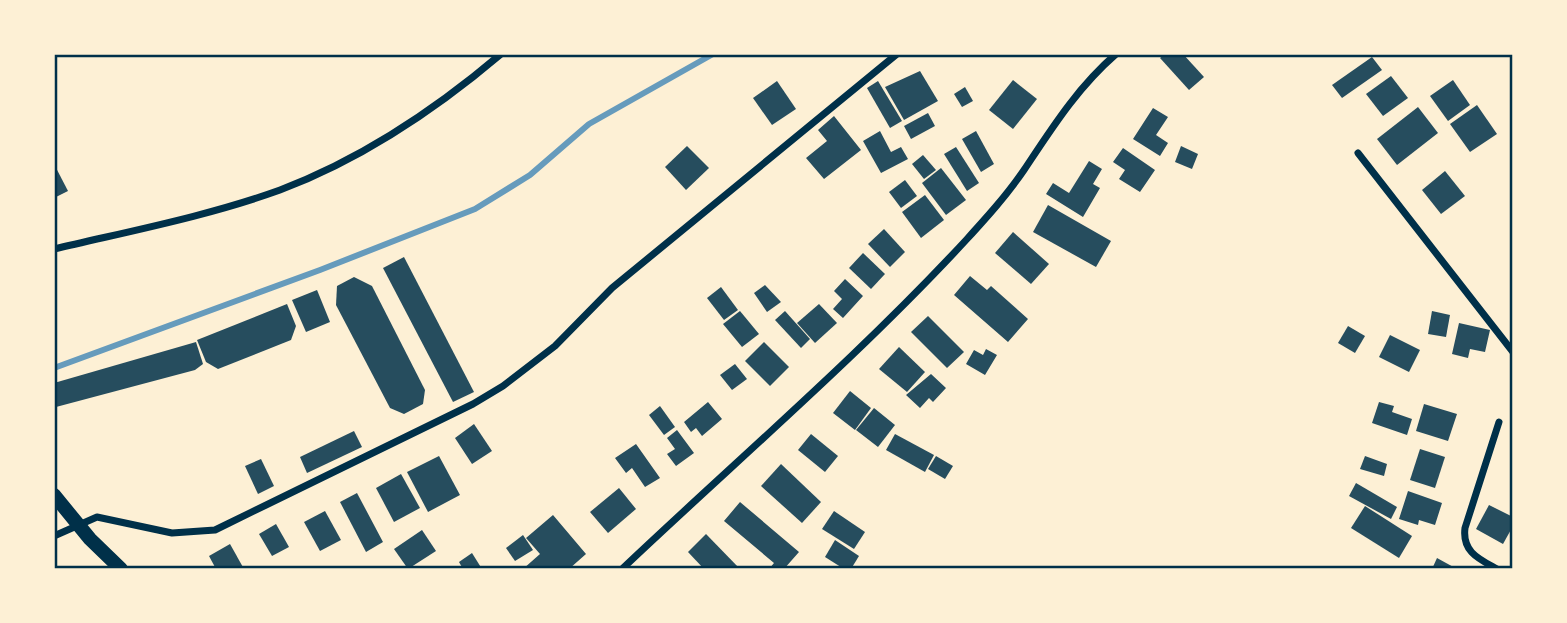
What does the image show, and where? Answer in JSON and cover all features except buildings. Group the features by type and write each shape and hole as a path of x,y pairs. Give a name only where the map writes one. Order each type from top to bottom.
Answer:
{"main road":[{"path":"54,495 121,569"}],"street":[{"path":"54,249 213,211 307,178 392,135 447,98 501,54"},
{"path":"54,536 77,523 97,517 172,533 215,530 473,404 534,363 620,282 897,54"},
{"path":"622,569 855,352 931,277 997,205 1024,170 1053,123 1099,69 1116,54"},
{"path":"1358,153 1513,352"},
{"path":"1497,569 1473,555 1464,540 1499,422"}],"waterway":[{"path":"54,368 320,270 475,209 530,175 589,124 713,54"}]}
